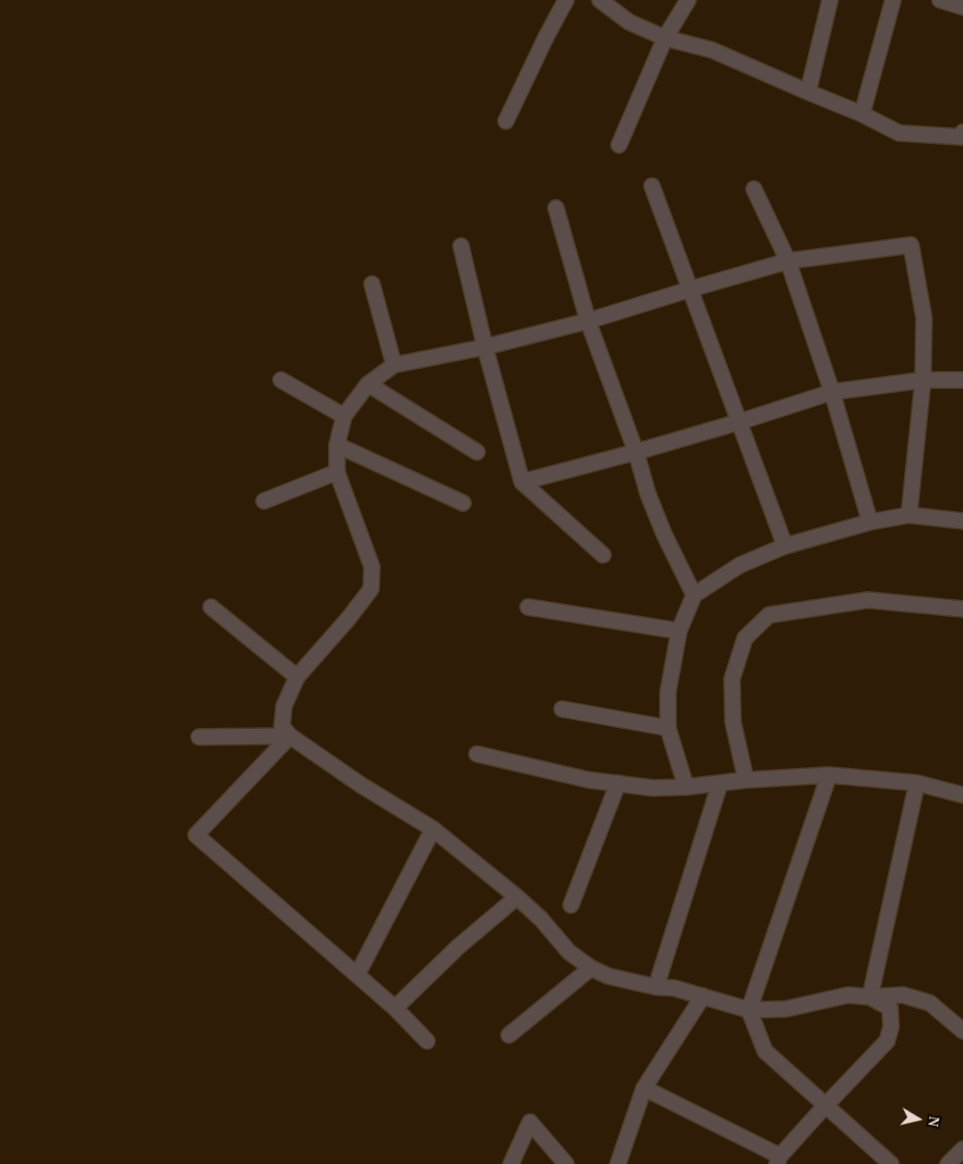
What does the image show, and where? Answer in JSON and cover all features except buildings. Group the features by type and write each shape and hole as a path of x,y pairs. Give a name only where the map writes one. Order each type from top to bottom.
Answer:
{"street":[{"path":"506,121 566,0"},
{"path":"600,0 629,22 665,38 712,50 862,114 899,134 962,137 963,132"},
{"path":"620,146 665,38 688,0"},
{"path":"808,92 830,0"},
{"path":"862,114 893,0"},
{"path":"940,0 963,7"},
{"path":"652,186 785,546"},
{"path":"754,188 788,261 832,392 870,522"},
{"path":"556,208 588,321 636,452 648,494 664,534 694,595"},
{"path":"909,515 923,380 924,318 911,245 788,261 588,321 485,347 394,365 368,384 344,416 337,445 337,472 372,566 371,589 297,677 284,706 282,726 290,736 361,785 433,828 541,918 569,952 591,968 608,976 674,988 749,1010 786,1009 848,995 870,997 903,995 930,1003 963,1032"},
{"path":"461,246 485,347 522,482 603,555"},
{"path":"372,284 394,365"},
{"path":"281,380 344,416"},
{"path":"522,482 636,452 832,392 923,380 963,380"},
{"path":"368,384 476,452"},
{"path":"337,445 463,503"},
{"path":"264,501 337,472"},
{"path":"686,788 668,728 668,692 679,631 694,595 740,564 785,546 870,522 909,515 963,521"},
{"path":"746,780 733,722 732,679 745,638 769,615 868,600 963,609"},
{"path":"211,607 297,677"},
{"path":"528,607 679,631"},
{"path":"562,709 668,728"},
{"path":"198,737 290,736"},
{"path":"290,736 196,835 272,899 395,1008 427,1041"},
{"path":"477,754 589,780 653,788 686,788 746,780 828,775 917,784 963,795"},
{"path":"828,775 749,1010 765,1051 891,1164"},
{"path":"571,905 618,783"},
{"path":"656,986 720,783"},
{"path":"870,997 917,784"},
{"path":"357,975 433,828"},
{"path":"395,1008 459,946 517,897"},
{"path":"508,1036 591,968"},
{"path":"618,1164 644,1088 703,996"},
{"path":"644,1088 779,1160 825,1106 886,1041 891,1027 890,1008 870,997"},
{"path":"511,1164 530,1122 566,1164"},
{"path":"948,1164 963,1149"}]}
